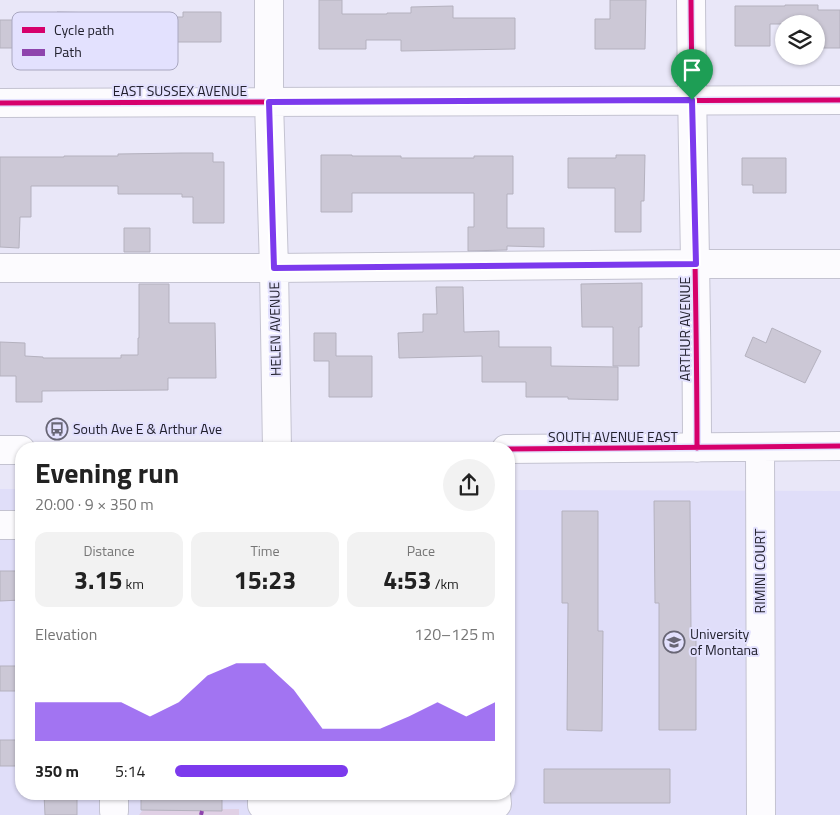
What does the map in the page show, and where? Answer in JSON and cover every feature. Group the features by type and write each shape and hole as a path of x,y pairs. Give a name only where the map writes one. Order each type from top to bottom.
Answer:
{"street":[{"name":"HELEN AVENUE","path":"268,0 277,442"},
{"name":"ARTHUR AVENUE","path":"691,0 697,448"},
{"name":"EAST SUSSEX AVENUE","path":"0,103 840,100"},
{"path":"0,268 840,264"},
{"name":"SOUTH AVENUE EAST","path":"515,449 840,446"},
{"name":"RIMINI COURT","path":"760,447 761,815"},
{"path":"0,450 15,450"},
{"path":"0,525 15,525"},
{"path":"272,800 376,811 496,804 496,800"}],"shaded area":[{"name":"University of Montana","path":"0,489 15,489 15,800 515,800 515,490 840,491 840,815 0,815"},
{"path":"239,809 239,815 139,815 143,810"}],"building":[{"path":"319,0 342,0 342,14 411,13 411,7 453,6 453,18 515,18 515,49 401,51 401,40 366,40 366,49 319,49"},
{"path":"610,0 646,0 645,49 595,49 595,19 610,19"},
{"path":"818,5 818,10 840,10 840,48 825,48 825,15 775,15 775,24 770,24 770,46 735,46 735,6"},
{"path":"183,12 221,12 221,42 178,42 178,17 183,17"},
{"path":"0,20 12,20 12,48 0,48"},
{"path":"213,153 213,162 224,162 224,223 193,223 193,197 182,197 182,194 118,194 118,186 31,186 31,217 20,217 19,248 0,247 0,157"},
{"path":"321,155 401,156 401,158 513,156 513,194 507,194 507,228 544,228 544,247 507,246 507,250 468,251 468,227 474,227 474,193 352,193 352,212 321,212"},
{"path":"616,155 645,155 644,201 641,201 641,232 615,232 615,188 568,188 568,158 616,158"},
{"path":"742,158 786,158 786,193 753,193 753,185 742,185"},
{"path":"124,228 150,228 150,252 124,252"},
{"path":"642,283 642,327 639,327 639,366 613,366 613,327 582,327 581,284"},
{"path":"139,284 169,284 169,323 215,323 216,378 168,378 168,390 42,391 42,402 16,402 16,376 0,376 0,342 25,343 25,356 43,358 121,358 121,355 138,355"},
{"path":"436,287 463,287 464,332 499,331 499,347 551,347 551,366 618,367 618,400 526,397 526,382 482,382 482,356 399,358 398,333 423,332 423,314 437,314"},
{"path":"772,328 821,351 805,383 745,356 753,337 766,343"},
{"path":"314,333 336,333 336,356 372,356 372,397 329,397 329,361 314,361"},
{"path":"654,501 690,501 691,631 696,631 696,730 659,730 659,603 655,603"},
{"path":"562,511 598,511 598,631 603,631 602,731 567,730 568,603 562,603"},
{"path":"0,571 15,571 15,600 0,601"},
{"path":"0,666 15,666 15,691 0,691"},
{"path":"0,740 15,740 15,766 0,766"},
{"path":"544,769 670,769 670,803 544,803"},
{"path":"44,800 77,800 77,815 45,815"},
{"path":"141,800 222,800 222,811 141,810"}],"marked path":[{"path":"201,815 202,811"}],"cycle path":[{"path":"691,0 697,448"},
{"path":"0,103 840,100"},
{"path":"515,449 840,446"}],"place":[{"name":"South Ave E & Arthur Ave","path":"57,429"},
{"name":"University of Montana","path":"674,642"}],"route":[{"path":"692,100 696,264 274,268 269,102 692,100"}]}
